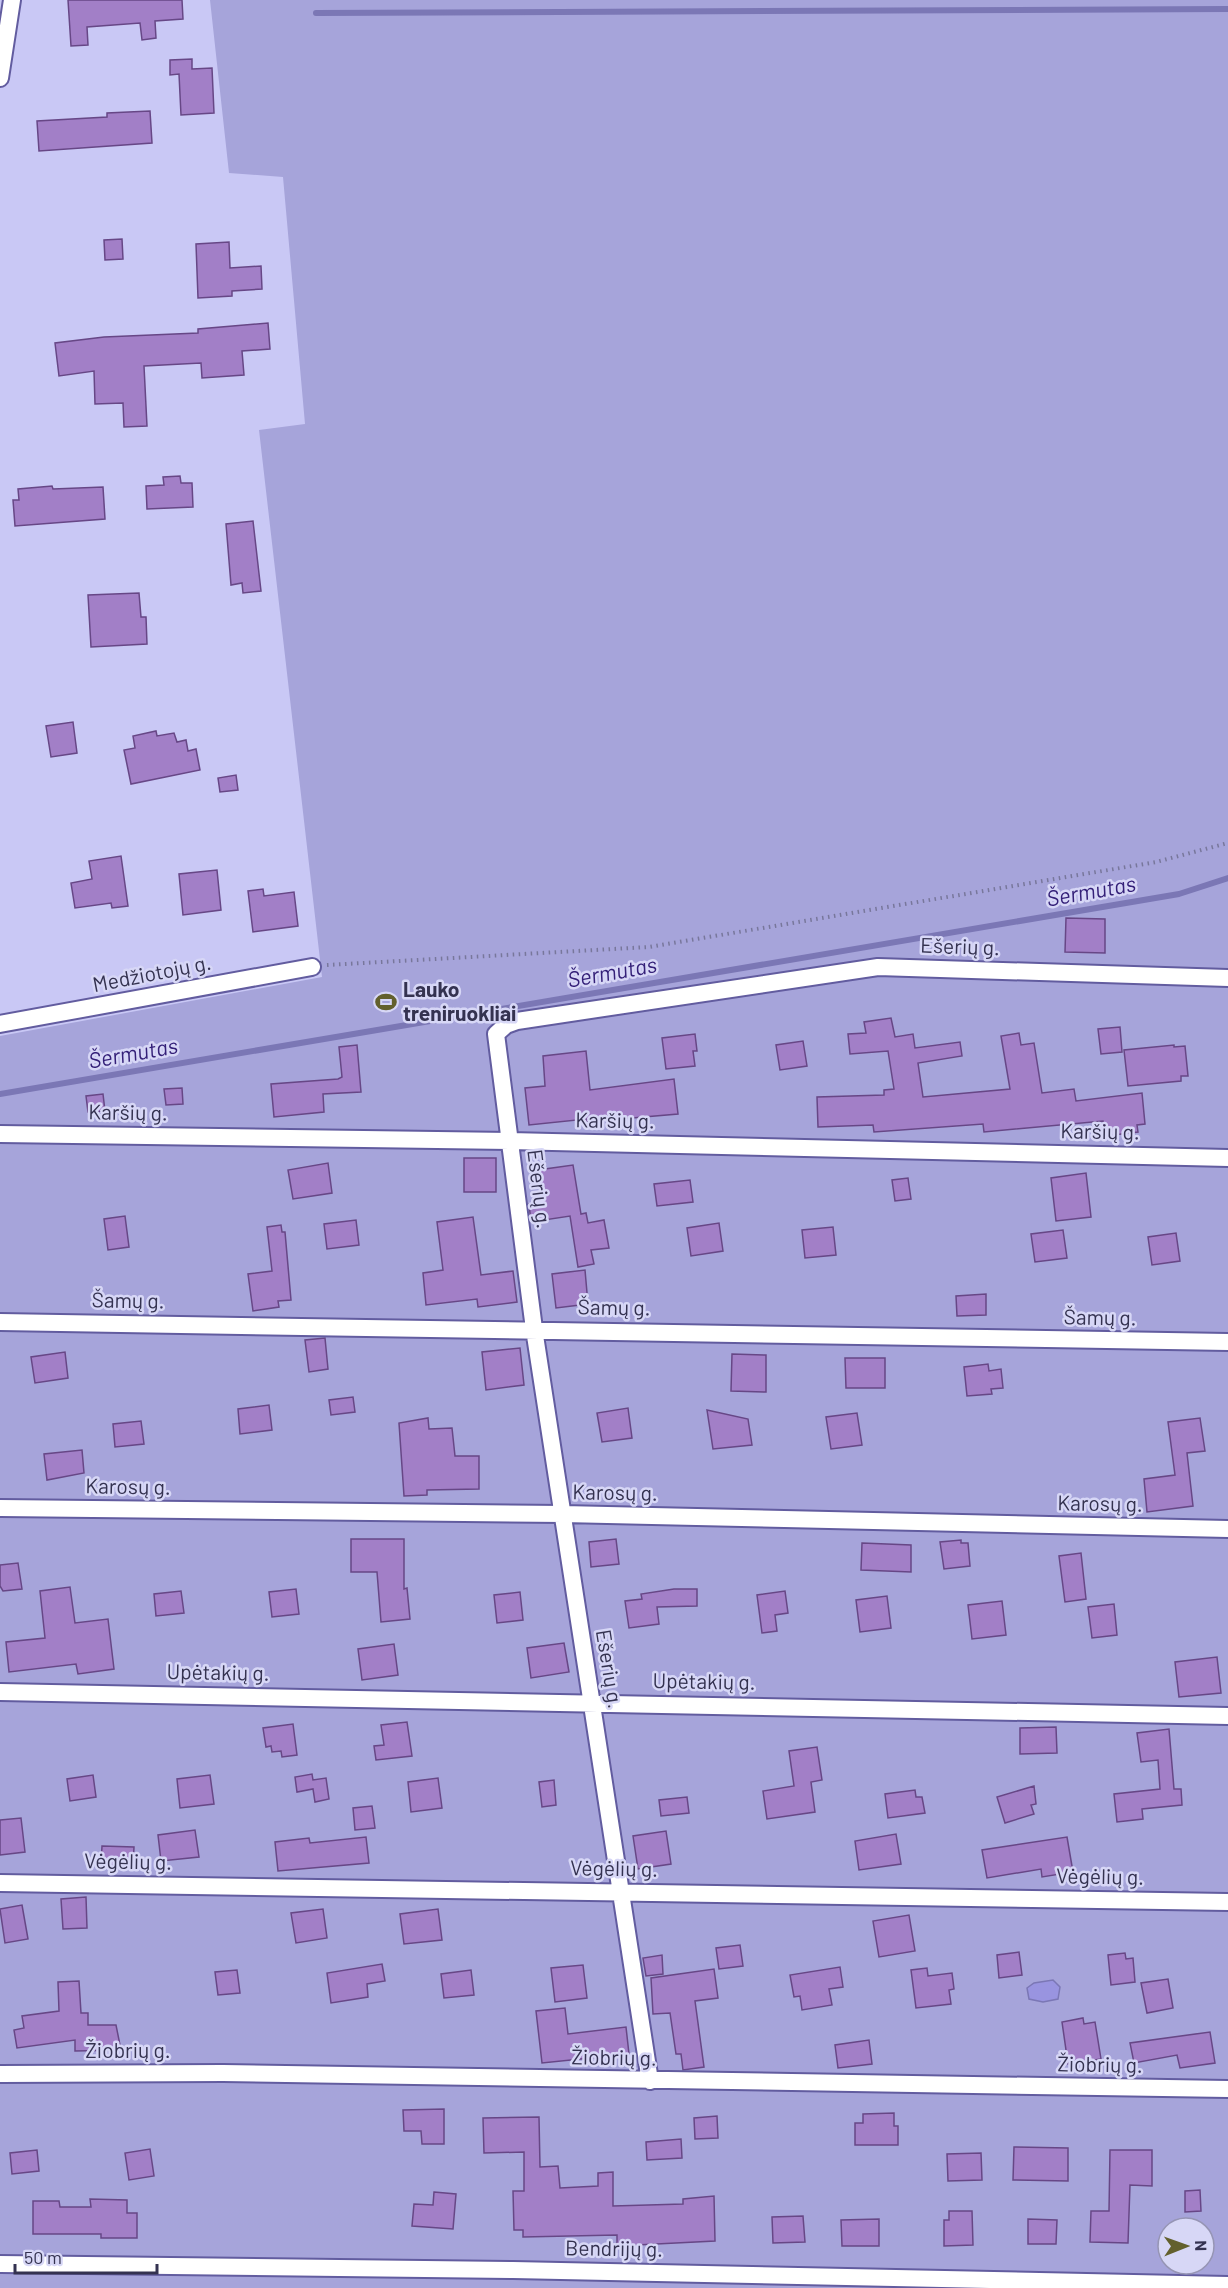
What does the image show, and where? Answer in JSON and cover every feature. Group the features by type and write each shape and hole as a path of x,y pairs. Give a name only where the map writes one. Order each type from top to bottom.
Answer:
{"street":[{"path":"0,78 12,0"},
{"name":"Medžiotojų g.","path":"0,1024 312,967"},
{"name":"Ešerių g.","path":"650,2081 534,1329 496,1034 506,1025 518,1021 878,967 1228,978"},
{"name":"Karšių g.","path":"0,1134 510,1141 1228,1158"},
{"name":"Šamų g.","path":"0,1322 1228,1342"},
{"name":"Karosų g.","path":"0,1508 563,1514 1228,1529"},
{"name":"Upėtakių g.","path":"0,1692 1228,1716"},
{"name":"Vėgėlių g.","path":"0,1883 1228,1902"},
{"name":"Žiobrių g.","path":"0,2074 223,2073 1228,2089"},
{"name":"Bendrijų g.","path":"0,2264 723,2281 1228,2285"}],"path":[{"path":"312,967 370,961 601,952 649,947 1156,862 1228,843"}],"shaded area":[{"path":"210,0 1228,0 1228,2288 0,2288 0,1036 322,977 259,430 305,424 283,177 229,173"},
{"path":"1053,1980 1060,1987 1058,1999 1043,2002 1029,1999 1027,1988 1034,1983"}],"building":[{"path":"68,0 182,0 183,19 155,21 156,38 142,40 140,23 87,27 88,45 71,46"},
{"path":"192,59 192,69 212,68 214,113 181,115 179,74 170,75 170,60"},
{"path":"150,111 152,143 39,151 37,121 107,117 107,113"},
{"path":"122,239 123,259 105,260 104,240"},
{"path":"229,242 230,268 261,266 262,289 232,291 232,296 198,298 196,244"},
{"path":"268,323 270,349 242,351 244,375 202,378 201,363 144,366 147,426 124,427 123,403 95,404 94,371 59,376 55,343 104,337 198,333 198,329"},
{"path":"180,476 181,483 192,483 193,507 147,509 146,486 164,485 163,477"},
{"path":"52,486 53,489 103,487 105,519 15,526 13,500 19,500 18,489"},
{"path":"253,521 261,591 243,593 242,583 231,585 226,524"},
{"path":"139,593 141,617 146,617 147,644 91,647 88,595"},
{"path":"73,722 77,753 51,757 46,726"},
{"path":"156,731 157,736 174,733 177,742 186,740 188,751 196,749 200,770 131,784 124,750 135,748 133,736"},
{"path":"236,775 238,790 220,792 218,778"},
{"path":"121,856 128,906 112,908 111,903 75,908 71,883 92,879 89,861"},
{"path":"217,870 221,910 183,915 179,874"},
{"path":"263,889 264,896 294,892 298,926 253,932 248,891"},
{"path":"1066,918 1105,919 1105,953 1065,952"},
{"path":"891,1018 895,1037 913,1034 915,1048 960,1042 962,1056 918,1063 923,1097 1010,1089 1001,1036 1019,1033 1021,1045 1034,1043 1042,1093 1074,1089 1076,1101 1142,1093 1145,1124 1137,1125 1138,1132 1105,1136 1103,1121 984,1132 983,1124 874,1132 873,1125 818,1127 817,1097 884,1095 884,1090 894,1089 888,1051 850,1054 848,1034 866,1033 864,1022"},
{"path":"1120,1027 1122,1052 1101,1054 1098,1029"},
{"path":"695,1034 697,1051 693,1051 695,1066 666,1069 662,1038"},
{"path":"803,1041 807,1066 780,1070 776,1045"},
{"path":"357,1045 361,1092 323,1094 324,1112 274,1117 271,1084 338,1079 342,1077 339,1047"},
{"path":"1174,1045 1174,1047 1185,1046 1188,1076 1181,1076 1181,1081 1128,1086 1124,1050"},
{"path":"586,1051 590,1090 674,1079 678,1114 529,1125 525,1088 545,1086 543,1056"},
{"path":"182,1088 183,1104 166,1105 164,1089"},
{"path":"103,1094 105,1111 88,1112 86,1096"},
{"path":"464,1158 496,1158 496,1192 464,1192"},
{"path":"328,1163 332,1193 293,1199 288,1170"},
{"path":"573,1165 581,1214 586,1213 588,1223 604,1220 609,1248 591,1250 594,1264 578,1267 570,1216 531,1222 529,1204 543,1202 538,1170"},
{"path":"1086,1173 1091,1217 1056,1221 1051,1178"},
{"path":"908,1178 911,1199 895,1201 892,1180"},
{"path":"690,1180 693,1202 657,1206 654,1184"},
{"path":"125,1216 129,1247 108,1250 104,1219"},
{"path":"473,1217 481,1275 513,1271 517,1302 478,1307 477,1299 426,1305 423,1273 443,1270 437,1222"},
{"path":"356,1220 359,1245 327,1249 324,1224"},
{"path":"719,1223 723,1251 691,1256 687,1228"},
{"path":"281,1225 282,1232 285,1232 291,1300 278,1301 279,1307 253,1311 248,1274 272,1271 267,1227"},
{"path":"833,1227 836,1255 805,1258 802,1230"},
{"path":"1063,1230 1067,1258 1035,1262 1031,1234"},
{"path":"1176,1233 1180,1261 1152,1265 1148,1237"},
{"path":"585,1270 588,1304 556,1308 552,1274"},
{"path":"986,1294 986,1315 957,1316 956,1296"},
{"path":"325,1338 328,1369 309,1372 305,1340"},
{"path":"520,1348 524,1385 486,1390 482,1352"},
{"path":"65,1352 68,1378 35,1383 31,1357"},
{"path":"732,1354 766,1355 766,1392 731,1391"},
{"path":"845,1358 885,1358 885,1388 846,1388"},
{"path":"988,1364 989,1371 1001,1369 1003,1388 991,1389 992,1394 967,1396 964,1367"},
{"path":"353,1397 355,1412 331,1415 329,1400"},
{"path":"269,1405 272,1430 240,1434 238,1409"},
{"path":"628,1408 632,1438 602,1442 597,1413"},
{"path":"707,1410 748,1419 752,1445 713,1449"},
{"path":"857,1413 862,1445 831,1449 826,1417"},
{"path":"428,1418 429,1429 452,1428 455,1456 479,1456 479,1489 427,1490 427,1495 404,1496 399,1423"},
{"path":"1200,1418 1205,1451 1187,1453 1193,1506 1147,1512 1144,1479 1175,1475 1168,1422"},
{"path":"141,1421 144,1444 115,1447 113,1424"},
{"path":"82,1450 84,1473 47,1480 44,1454"},
{"path":"351,1539 404,1539 404,1589 407,1588 410,1619 381,1622 377,1572 351,1572"},
{"path":"616,1539 619,1564 591,1567 589,1542"},
{"path":"961,1540 961,1543 968,1543 970,1566 944,1569 940,1542"},
{"path":"862,1543 911,1545 911,1572 861,1570"},
{"path":"1081,1553 1086,1599 1065,1602 1059,1556"},
{"path":"18,1563 22,1589 3,1591 0,1586 0,1565"},
{"path":"70,1587 75,1623 108,1619 114,1669 78,1674 76,1664 9,1672 6,1642 45,1638 40,1591"},
{"path":"296,1589 299,1614 272,1617 269,1592"},
{"path":"674,1589 697,1589 697,1606 657,1607 659,1624 629,1628 625,1601 642,1599 641,1594"},
{"path":"181,1591 184,1613 156,1616 154,1594"},
{"path":"785,1591 788,1613 775,1615 777,1631 762,1633 757,1595"},
{"path":"520,1592 523,1620 497,1623 494,1595"},
{"path":"887,1596 891,1628 860,1632 856,1600"},
{"path":"1002,1601 1006,1635 972,1639 968,1605"},
{"path":"1114,1604 1117,1635 1092,1638 1088,1607"},
{"path":"564,1643 569,1672 531,1678 527,1648"},
{"path":"394,1644 398,1675 362,1680 358,1649"},
{"path":"1217,1657 1221,1693 1179,1697 1175,1662"},
{"path":"407,1722 412,1756 376,1760 374,1746 384,1745 381,1725"},
{"path":"293,1724 297,1755 282,1757 281,1751 272,1752 271,1746 266,1747 263,1728"},
{"path":"1056,1727 1057,1753 1020,1754 1020,1728"},
{"path":"1169,1729 1174,1789 1181,1789 1182,1805 1142,1809 1143,1819 1117,1822 1114,1794 1160,1789 1158,1760 1141,1762 1137,1733"},
{"path":"817,1747 822,1780 811,1782 815,1812 767,1819 763,1791 794,1786 789,1751"},
{"path":"312,1774 313,1780 326,1778 329,1799 315,1802 313,1789 297,1792 295,1777"},
{"path":"93,1775 96,1797 70,1801 67,1779"},
{"path":"210,1775 214,1804 180,1808 177,1779"},
{"path":"438,1778 442,1808 411,1812 408,1782"},
{"path":"554,1780 556,1805 542,1807 539,1782"},
{"path":"1034,1786 1036,1804 1031,1805 1034,1814 1005,1823 997,1797"},
{"path":"915,1790 916,1797 922,1797 925,1813 888,1818 885,1794"},
{"path":"687,1797 689,1813 661,1816 659,1800"},
{"path":"372,1806 375,1828 355,1830 353,1808"},
{"path":"21,1818 25,1852 0,1855 0,1820"},
{"path":"195,1830 199,1857 161,1861 158,1835"},
{"path":"666,1831 671,1864 638,1869 633,1836"},
{"path":"896,1834 901,1864 859,1870 855,1841"},
{"path":"366,1837 369,1863 278,1871 275,1842 309,1838 310,1843"},
{"path":"1067,1837 1073,1872 1042,1877 1041,1869 987,1878 982,1850"},
{"path":"102,1846 134,1847 133,1866 101,1865"},
{"path":"86,1897 87,1928 63,1929 61,1899"},
{"path":"22,1905 28,1939 5,1943 0,1909"},
{"path":"323,1909 327,1938 296,1943 291,1913"},
{"path":"438,1909 442,1940 404,1944 400,1914"},
{"path":"909,1915 915,1951 879,1957 873,1921"},
{"path":"740,1945 743,1966 719,1969 716,1948"},
{"path":"1019,1952 1022,1975 999,1978 997,1955"},
{"path":"1125,1953 1126,1959 1133,1958 1135,1982 1111,1985 1108,1955"},
{"path":"662,1955 663,1974 646,1976 643,1958"},
{"path":"382,1964 385,1981 367,1984 368,1997 331,2003 327,1973"},
{"path":"583,1965 587,1998 555,2002 551,1968"},
{"path":"840,1967 843,1987 829,1989 832,2005 802,2010 800,1996 794,1997 790,1975"},
{"path":"927,1968 928,1976 952,1973 954,1989 949,1990 951,2004 916,2008 911,1970"},
{"path":"714,1969 718,1998 695,2001 704,2067 683,2070 681,2054 676,2054 670,2013 653,2014 651,1978"},
{"path":"237,1970 240,1993 218,1995 215,1972"},
{"path":"471,1970 474,1995 444,1998 441,1974"},
{"path":"1168,1979 1173,2008 1147,2013 1141,1983"},
{"path":"79,1981 81,2013 88,2013 88,2025 116,2025 121,2050 75,2051 75,2040 17,2048 14,2030 24,2028 22,2016 59,2011 58,1982"},
{"path":"565,2008 568,2034 626,2027 629,2054 542,2063 536,2011"},
{"path":"1083,2018 1084,2024 1095,2022 1101,2059 1068,2064 1062,2022"},
{"path":"1210,2032 1215,2063 1180,2068 1177,2055 1134,2063 1130,2043"},
{"path":"869,2040 872,2064 838,2068 835,2045"},
{"path":"444,2109 444,2144 422,2144 421,2131 404,2131 403,2110"},
{"path":"894,2113 894,2126 898,2126 898,2145 855,2145 855,2123 863,2123 863,2114"},
{"path":"717,2116 718,2138 695,2139 694,2118"},
{"path":"539,2117 540,2167 558,2166 560,2188 598,2186 598,2173 613,2172 613,2206 683,2204 683,2199 714,2196 715,2241 617,2246 617,2235 523,2237 523,2230 514,2230 513,2191 524,2191 524,2152 484,2153 483,2118"},
{"path":"681,2139 682,2158 647,2160 646,2142"},
{"path":"1014,2147 1068,2148 1068,2181 1013,2180"},
{"path":"150,2149 154,2176 129,2180 125,2153"},
{"path":"37,2150 39,2171 12,2174 10,2153"},
{"path":"1110,2150 1152,2150 1152,2186 1130,2185 1128,2243 1090,2242 1091,2211 1109,2211"},
{"path":"981,2153 982,2180 948,2181 947,2154"},
{"path":"1200,2190 1201,2211 1185,2212 1185,2191"},
{"path":"434,2192 456,2194 453,2229 412,2226 414,2204 433,2205"},
{"path":"90,2199 127,2200 127,2213 137,2213 137,2238 101,2238 101,2234 33,2234 33,2201 59,2201 60,2207 91,2207"},
{"path":"949,2211 972,2211 973,2245 944,2246 944,2220 949,2220"},
{"path":"803,2216 805,2242 773,2243 772,2217"},
{"path":"879,2219 879,2246 842,2246 841,2220"},
{"path":"1028,2219 1057,2220 1056,2244 1028,2244"}],"waterway":[{"path":"316,13 1228,9"},
{"name":"Šermutas","path":"0,1094 1179,894 1228,878"}],"place":[{"name":"Lauko treniruokliai","path":"386,1002"}]}
